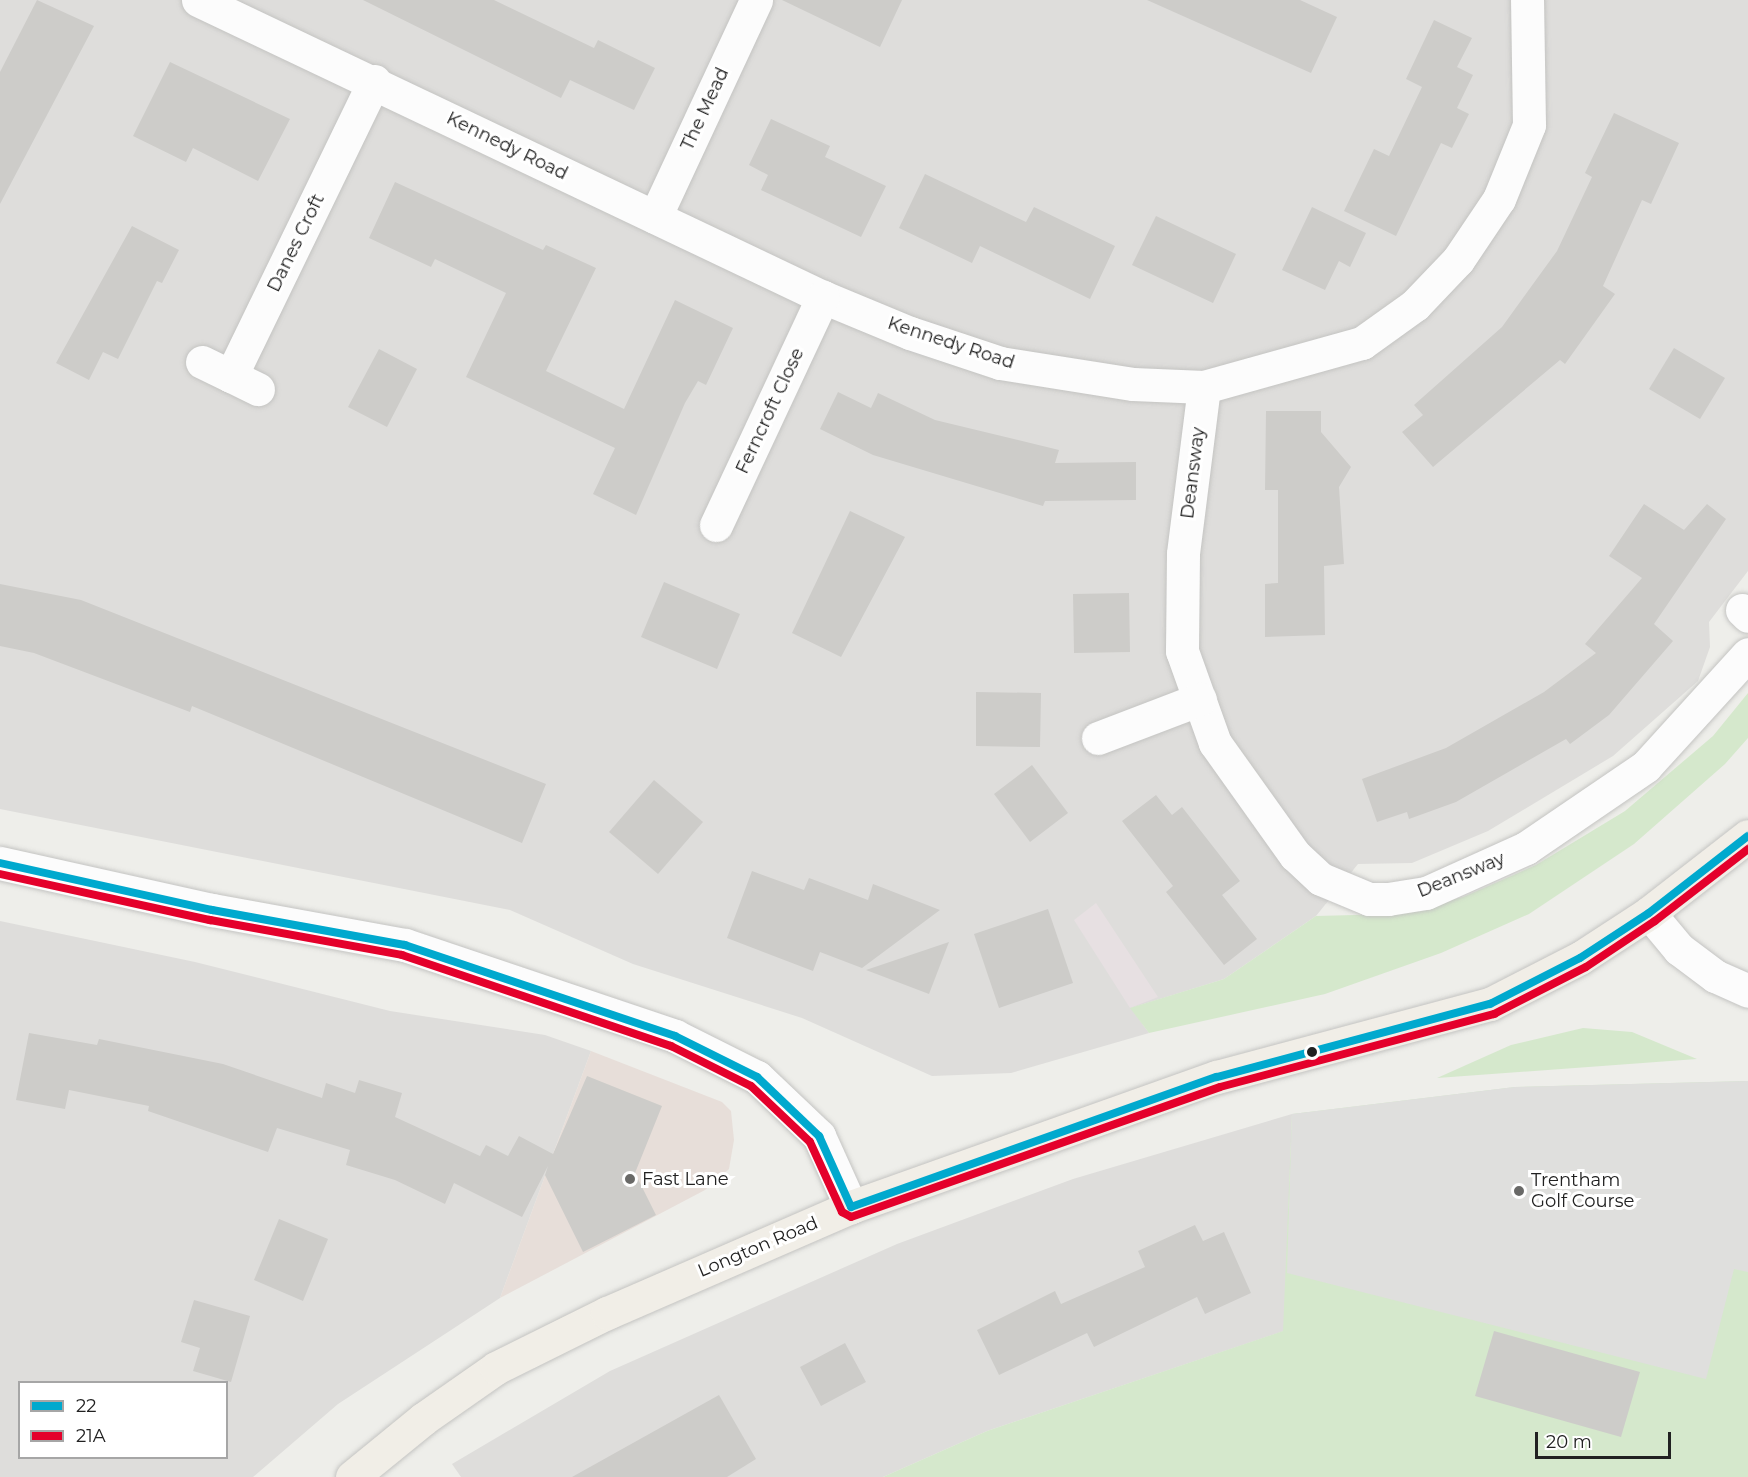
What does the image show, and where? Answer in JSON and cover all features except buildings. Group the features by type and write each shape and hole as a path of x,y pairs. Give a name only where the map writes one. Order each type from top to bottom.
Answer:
{"main road":[{"name":"Longton Road","path":"352,1477 423,1419 496,1368 607,1313 851,1207 1217,1077 1490,1004 1581,958 1649,913 1748,836"}],"street":[{"name":"Kennedy Road","path":"198,0 374,81 823,297 1000,363 1133,384 1204,387 1362,343 1415,305 1458,260 1498,199 1529,124 1527,0"},
{"name":"The Mead","path":"655,218 756,0"},
{"name":"Danes Croft","path":"202,362 244,382 374,81"},
{"name":"Ferncroft Close","path":"716,525 823,297"},
{"name":"Deansway","path":"1204,387 1182,554 1182,651 1215,743 1295,855 1321,879 1370,899 1388,899 1426,893 1526,848 1646,766 1748,654"},
{"path":"1098,738 1200,699"},
{"path":"0,863 212,910 405,945 675,1036 756,1077 811,1129 851,1207"},
{"path":"1649,913 1697,963 1748,991"}],"shaded area":[{"path":"0,0 1748,0 1748,571 1709,622 1710,647 1698,681 1613,756 1488,831 1412,863 1358,864 1316,916 1224,979 1131,1008 1149,1033 1011,1073 932,1076 802,1018 633,964 510,910 0,809"},
{"path":"1096,903 1158,997 1130,1008 1074,920"},
{"path":"0,921 195,962 390,1011 545,1035 591,1051 500,1298 338,1404 253,1477 0,1477"},
{"name":"Fast Lane","path":"591,1051 722,1102 731,1111 734,1140 729,1169 705,1190 500,1298"},
{"name":"Trentham Golf Course","path":"1748,1081 1748,1272 1734,1269 1706,1379 1287,1273 1292,1114 1515,1087"},
{"path":"1292,1114 1284,1331 987,1431 883,1477 461,1477 452,1464 610,1371 897,1244 1073,1179"}],"green space":[{"path":"1748,693 1748,738 1725,764 1634,844 1529,914 1441,953 1325,994 1149,1033 1130,1008 1224,979 1316,916 1393,914 1463,897 1536,865 1625,811 1713,736"},
{"path":"1583,1028 1632,1032 1697,1059 1437,1078 1511,1045"},
{"path":"1748,1081 1748,1477 883,1477 987,1431 1283,1331 1292,1114 1515,1087"}],"transit line":[{"name":"22","path":"0,863 212,910 405,945 675,1036 757,1077 819,1136 851,1207 1217,1077 1490,1004 1580,958 1649,913 1748,836"},
{"name":"21A","path":"0,874 210,920 402,955 671,1046 751,1086 810,1142 842,1212 851,1217 1220,1087 1494,1014 1586,967 1655,921 1748,849"}],"place":[{"name":"Fast Lane","path":"630,1179"},
{"name":"Trentham Golf Course","path":"1519,1191"}]}
